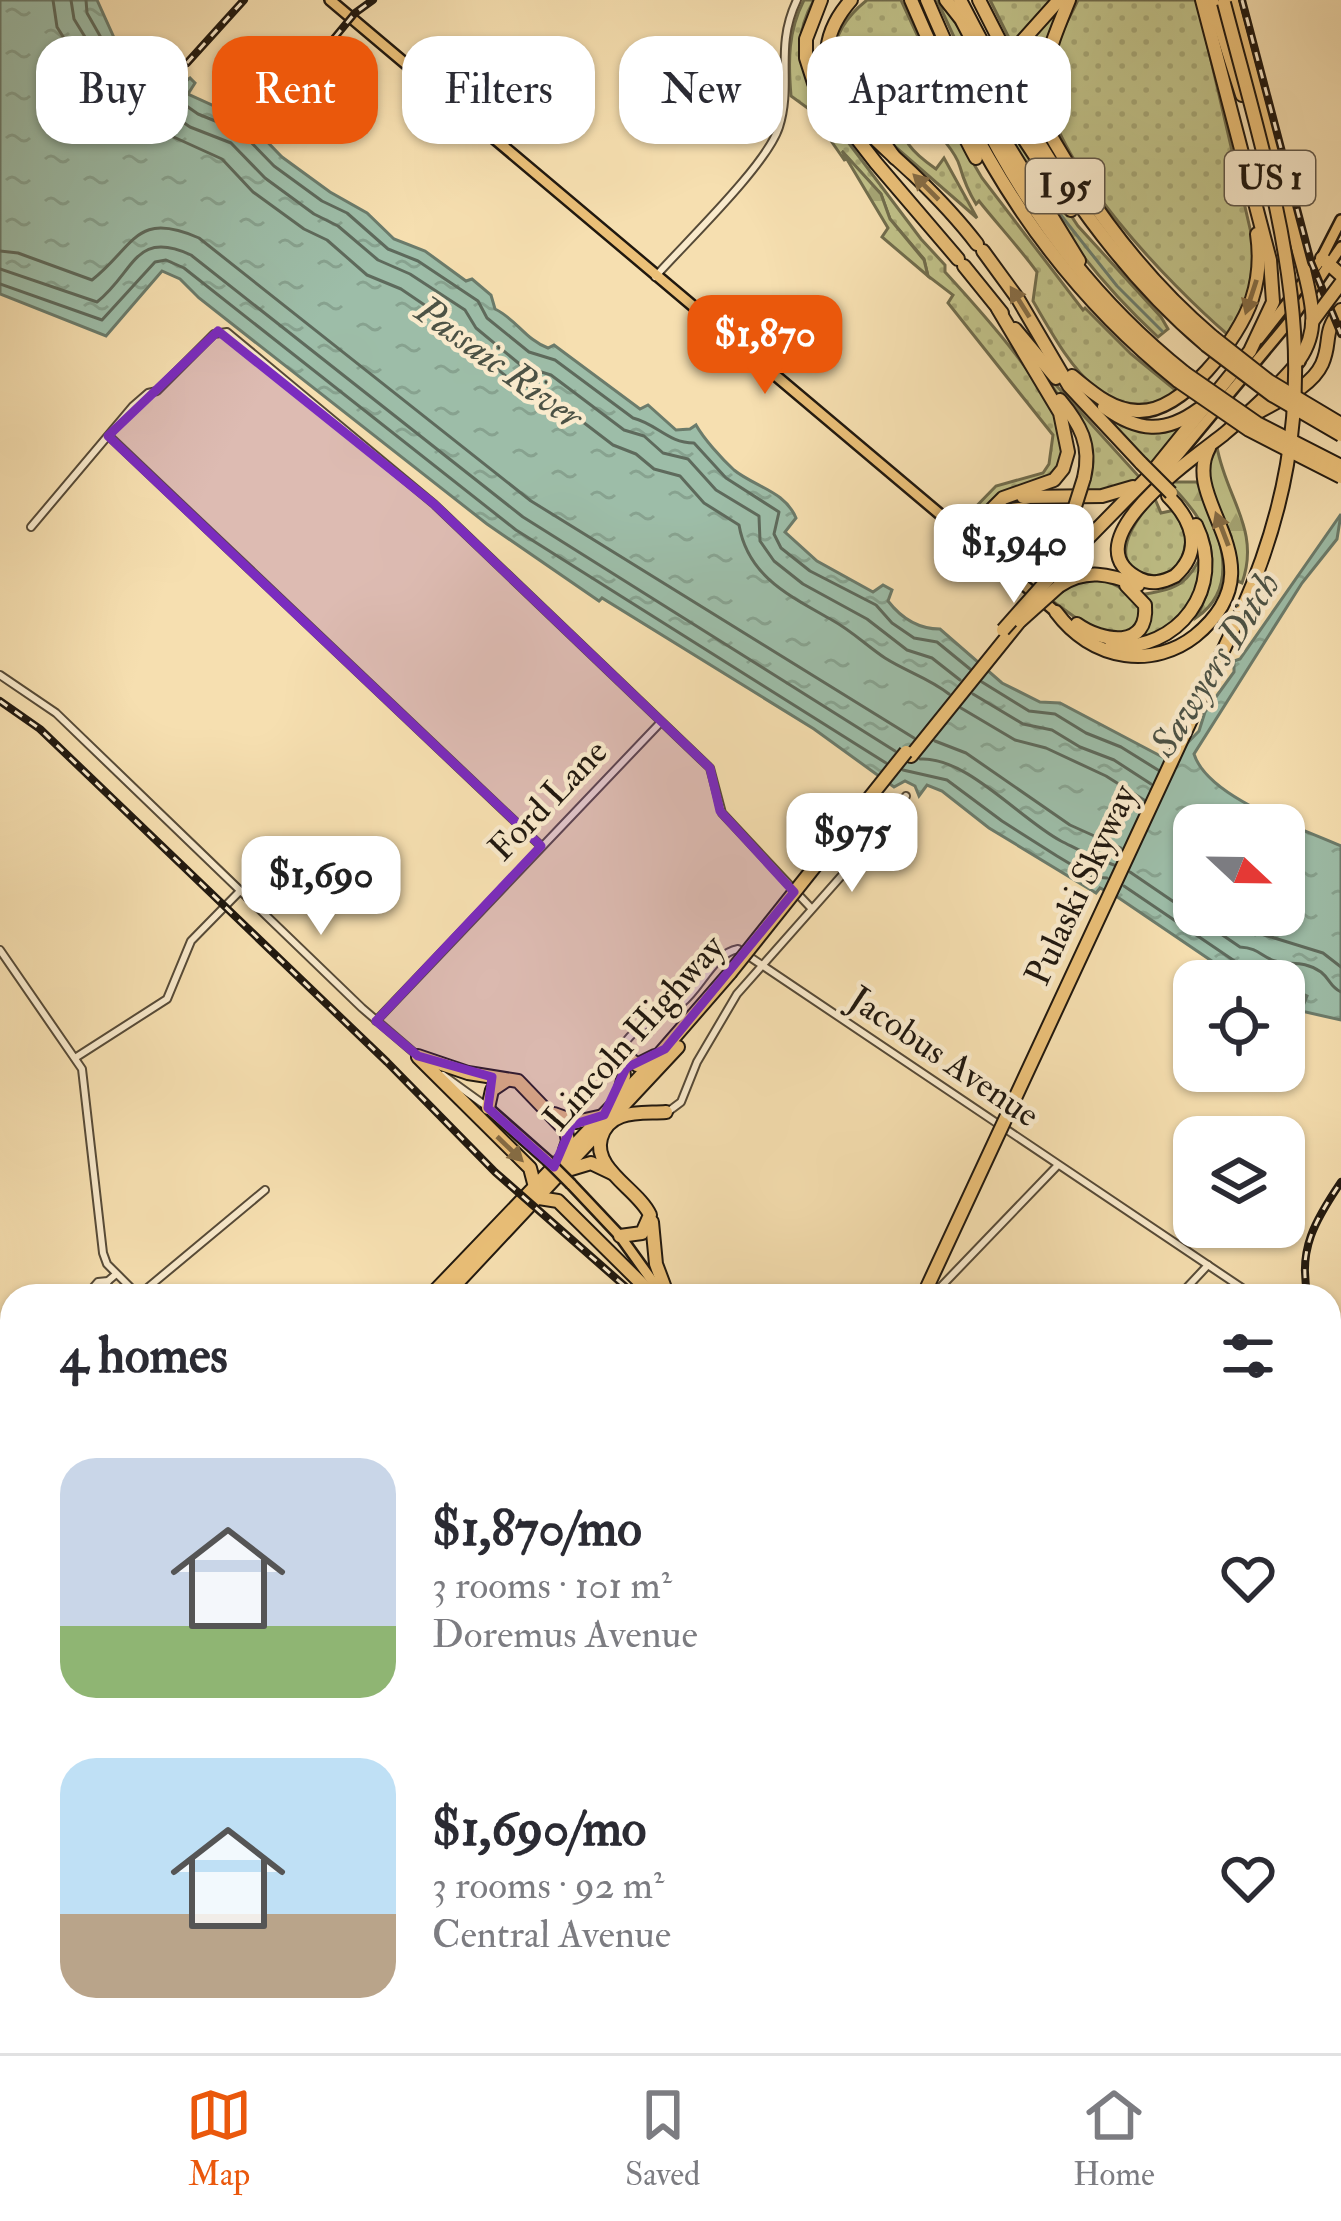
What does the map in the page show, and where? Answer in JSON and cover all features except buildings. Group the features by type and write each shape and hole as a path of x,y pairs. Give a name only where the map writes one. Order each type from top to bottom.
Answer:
{"highway":[{"path":"821,0 806,39 812,77 850,131 904,192"},
{"name":"I 95","path":"911,0 982,151 1030,228 1086,297 1261,436 1341,477"},
{"name":"I 95","path":"927,0 972,104 1014,182 1055,243 1114,311 1182,377 1341,466"},
{"path":"946,0 1064,201 1117,266 1142,285"},
{"name":"I 95","path":"960,0 1048,160 1088,220 1142,285 1272,395 1341,435"},
{"name":"I 95","path":"979,0 1047,134 1085,196 1145,272 1209,341 1341,424"},
{"path":"1059,0 1016,47 1000,70 994,90 1004,139 1114,311"},
{"path":"1069,0 1045,58 1042,89 1053,129 1085,196"},
{"path":"1072,376 1120,408 1160,409 1190,389 1236,330 1252,298 1258,261 1256,223 1202,0"},
{"path":"848,3 830,18 822,39 826,77 845,114 1072,398 1169,494 1197,526 1203,541 1207,569 1200,596 1183,622 1163,637 1138,646 1109,646 1081,637"},
{"path":"848,3 827,40 830,74 852,115 980,247 1072,376 1111,412 1148,429 1176,424 1220,390"},
{"path":"1221,4 1304,270 1314,317 1310,342 1298,358 1229,430"},
{"name":"Pulaski Skyway","path":"929,1284 1230,622 1270,514 1286,430 1289,330 1279,245 1221,4"},
{"name":"Pulaski Skyway","path":"930,1284 1250,592 1285,482 1298,358 1293,290 1284,233 1221,4"},
{"path":"895,158 874,126 874,100 891,80 918,78 940,94 1000,196 1030,228"},
{"path":"1053,576 1143,469 1220,390 1250,351 1271,308 1274,275 1237,141"},
{"path":"1053,576 1165,471 1298,358 1308,329 1341,279 1326,261"},
{"path":"969,537 1003,498 1049,484 1066,463 1069,444 1064,422 998,309"},
{"path":"1169,494 1189,522 1192,550 1178,574 1149,582 1124,564 1119,547 1122,530 1156,489 1211,444 1311,378 1324,357 1327,329 1341,310"},
{"path":"1040,334 1078,398 1143,469"},
{"path":"1035,372 1083,433 1088,454 1053,576"},
{"path":"1056,612 1081,637 1116,654 1154,655 1186,643 1212,619 1226,592 1230,562 1225,531 1202,480 1202,464 1211,444"},
{"path":"994,506 1027,497 1112,495 1143,469"},
{"path":"969,537 1002,512 1031,509 1048,519 1054,530 1053,576"},
{"path":"1053,576 1085,573 1152,588 1179,580 1196,556 1197,526"},
{"name":"Lincoln Highway","path":"442,1284 555,1180 668,1052 1053,576"},
{"name":"Lincoln Highway","path":"733,975 1004,630 1053,576"},
{"path":"1056,612 1098,636 1117,640 1132,636 1144,623 1143,600 1109,576"},
{"path":"621,1051 637,1065 668,1052"},
{"path":"617,1101 624,1079 621,1051"},
{"path":"666,1112 652,1106 648,1096 668,1052"},
{"name":"Lincoln Highway","path":"456,1284 537,1192 553,1161 606,1119 617,1101 668,1052"},
{"path":"418,1056 523,1085 554,1114 568,1138 553,1161"},
{"path":"418,1056 530,1168 537,1192 558,1201 649,1284"},
{"path":"488,1108 494,1088 508,1079"},
{"path":"554,1114 576,1122 666,1112"},
{"path":"606,1119 600,1151 616,1176 644,1203 660,1284"},
{"path":"555,1180 587,1163 616,1176"},
{"path":"620,1236 642,1233 650,1217"}],"main road":[{"path":"330,0 1056,612"},
{"path":"1165,471 1260,358 1326,261 1341,220"},
{"path":"1250,351 1341,247"},
{"path":"488,1108 553,1161 620,1236 654,1284"}],"street":[{"path":"655,277 773,140 782,109 784,36 797,0"},
{"path":"31,527 134,406 157,391 214,334 226,332 434,504 712,771 722,813 811,908"},
{"path":"108,436 541,847"},
{"path":"0,676 56,713 376,1021 488,1108"},
{"name":"Ford Lane","path":"376,1021 661,722"},
{"path":"666,1112 680,1104 704,1048 734,998 906,796"},
{"path":"74,1058 166,999 191,941 241,890"},
{"path":"621,1051 628,1036 686,1000 728,951 738,949 761,965"},
{"path":"0,950 85,1081 103,1253 126,1284"},
{"name":"Jacobus Avenue","path":"761,965 1236,1284"},
{"path":"936,1284 1057,1166"},
{"path":"153,1284 265,1190"},
{"path":"1190,1284 1208,1265"},
{"path":"107,1284 116,1274"},
{"path":"96,1284 108,1281"}],"highlighted area":[{"path":"218,331 434,504 710,768 720,811 794,892 665,1049 626,1068 604,1115 572,1125 554,1167 488,1108 492,1077 418,1056 376,1021 541,846 108,436"}],"green space":[{"path":"804,0 814,0 800,48 807,108 791,96 790,46"},
{"path":"867,0 901,0 918,36 839,36"},
{"path":"937,0 964,36 954,36"},
{"path":"990,0 1054,0 1022,36 1008,36"},
{"path":"1078,0 1197,0 1255,250 1247,302 1227,334 1147,255 1069,151 1071,36 1060,36"},
{"path":"1066,1 1057,36 1035,36"},
{"path":"833,144 849,144 945,265 945,272 1014,352 1058,421 1063,450 1053,475 1002,493 969,523 962,521 996,486 1043,473 1053,435 948,303 953,295 928,276 924,259 890,219 881,194 844,154 845,161"},
{"path":"892,144 909,144 936,169 944,158 977,218"},
{"path":"946,144 962,144 982,178 1083,310 1179,393 1152,403 1129,403 1090,383 1059,345 1033,301 1037,272 979,201 976,204"},
{"path":"1014,144 1023,144 1078,226 1168,329 1158,337 1110,289 1066,234"},
{"path":"842,151 881,194 890,219 924,260 928,276 882,237 888,228"},
{"path":"1052,386 1142,480 1112,491 1084,491 1086,434"},
{"path":"1076,386 1110,416 1137,430 1183,429 1153,467"},
{"path":"1217,447 1245,530 1247,564 1242,583 1235,580 1231,536 1204,474"},
{"path":"1168,482 1197,482 1218,534 1223,571 1220,588 1197,617 1211,577 1210,545 1195,514"},
{"path":"1155,499 1161,513 1175,510 1187,539 1180,566 1163,576 1132,568 1127,558 1126,547 1136,522"},
{"path":"1020,514 1041,524 1048,541 1044,561 1031,580 987,543 992,527"},
{"path":"1203,552 1200,591 1169,631 1132,642 1147,620 1145,594 1181,583"},
{"path":"1101,578 1130,594 1139,605 1140,622 1122,636 1090,628 1051,600 1068,585"}],"water":[{"name":"Passaic River","path":"0,0 97,0 113,36 36,36 36,144 188,144 188,94 212,105 212,144 269,144 330,192 367,213 394,239 425,251 466,281 472,279 491,295 495,309 533,340 548,348 554,345 640,409 648,405 676,430 696,425 734,470 785,502 796,518 785,532 817,561 873,592 883,585 892,590 888,601 899,613 918,625 940,629 1002,683 1040,702 1060,703 1170,761 1199,731 1205,712 1234,672 1234,661 1240,659 1341,514 1337,539 1302,583 1194,754 1217,784 1248,804 1173,804 1173,935 1116,896 1100,888 1096,893 989,828 942,791 927,785 919,796 915,786 905,781 894,787 814,729 602,598 599,601 487,524 180,279 162,271 106,336 0,294"},
{"path":"1305,831 1341,846 1341,1020 1305,1012 1305,960 1210,960 1175,936 1305,936"}],"waterway":[{"path":"1056,209 1117,286 1162,331"}],"railway":[{"path":"188,62 244,0"},
{"path":"336,36 373,0"},
{"path":"1242,0 1311,262 1341,334"},
{"path":"0,701 40,729 495,1172 622,1284"},
{"path":"1306,1284 1311,1236 1341,1182"}],"water label":[{"name":"Sawyers Ditch","path":"1215,664"}]}
